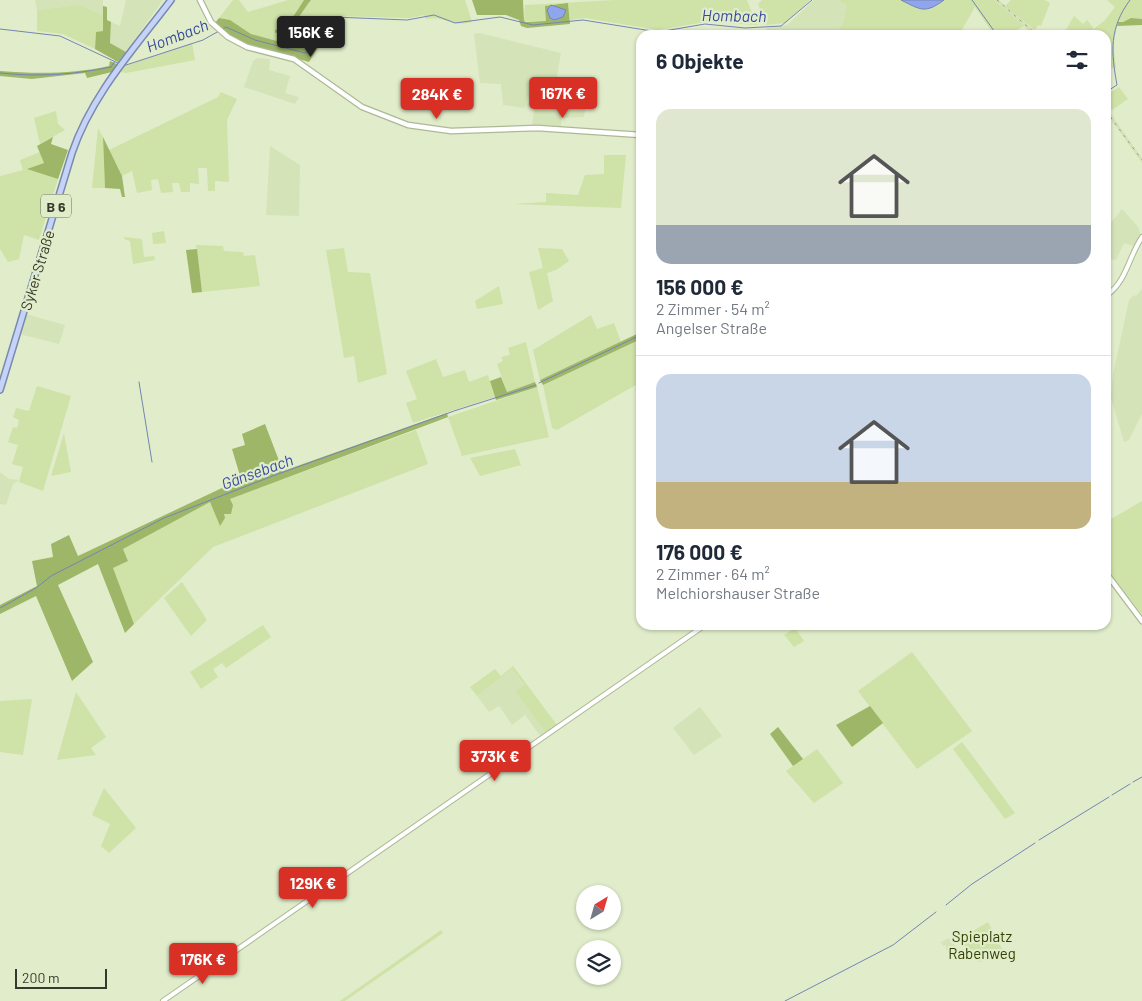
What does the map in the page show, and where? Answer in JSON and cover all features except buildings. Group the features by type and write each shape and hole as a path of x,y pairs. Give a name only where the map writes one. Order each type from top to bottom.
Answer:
{"main road":[{"name":"Syker Straße","path":"0,390 76,142 91,109 118,69 171,0"},
{"path":"200,0 208,18 219,30 247,47 294,59 358,105 408,125 451,131 537,128 636,134"},
{"path":"1111,580 1142,620"}],"street":[{"path":"1111,291 1122,281 1132,254 1142,237"},
{"path":"163,1001 698,630"}],"shaded area":[{"path":"35,0 103,0 103,15 79,5 37,10"},
{"path":"126,0 163,0 126,52 110,43 111,22 120,26"},
{"path":"814,0 837,0 847,5 843,24 838,30 767,30 766,28 787,25"},
{"path":"994,0 999,0 1034,30 1028,30"},
{"path":"479,33 561,53 557,76 560,82 577,87 577,91 587,94 584,117 561,118 561,126 532,125 536,98 527,97 525,108 503,105 501,84 480,83 474,34"},
{"path":"257,58 270,59 269,70 290,76 285,93 299,97 295,104 244,87 253,61"},
{"path":"1111,114 1142,158 1142,163 1111,120"},
{"path":"270,146 300,165 299,216 266,215"},
{"path":"1122,209 1139,228 1140,235 1134,246 1124,243 1116,260 1111,259 1111,223"},
{"path":"1142,289 1142,414 1129,440 1124,442 1111,398 1113,374 1129,300"},
{"path":"26,314 65,325 59,344 19,334"},
{"path":"0,472 9,479 19,480 13,484 6,505 0,504"},
{"path":"512,669 524,686 517,692 546,733 541,737 525,715 512,725 499,706 489,712 477,696"},
{"path":"700,707 722,736 694,755 673,728"},
{"path":"949,938 951,943 956,946 949,953 946,950 946,945 943,946 941,942"}],"green space":[{"path":"233,0 239,0 248,12 288,0 304,0 288,22 275,30 276,33 292,24 311,0 465,0 472,22 459,24 432,18 426,19 424,15 409,18 333,16 311,50 307,50 251,34 230,20 219,18"},
{"path":"304,0 311,0 296,21 287,29 275,33 275,30 292,18"},
{"path":"472,0 523,0 524,21 526,22 546,21 545,6 568,3 570,24 527,28 521,26 519,20 506,15 477,15"},
{"path":"615,0 747,0 757,25 705,22 658,30 585,18 570,20 568,3 546,21 524,21 525,5"},
{"path":"762,0 810,0 785,23 766,25 758,4"},
{"path":"837,0 994,0 1024,26 1017,30 991,30 975,7 962,30 838,30 843,24 847,5"},
{"path":"1011,0 1045,0 1050,3 1041,26 1038,25 1035,30 1005,6"},
{"path":"1107,0 1142,0 1142,19 1118,22 1113,45 1116,68 1111,68 1111,30 1066,30 1074,16 1083,24 1087,20 1094,29 1105,20 1115,7"},
{"path":"79,5 103,15 103,31 96,32 95,49 63,34 37,31 37,10"},
{"path":"103,6 107,7 107,20 111,22 110,43 126,52 118,62 95,49 96,32 103,31"},
{"path":"332,16 336,19 309,62 238,41 215,23 219,18 230,20 251,34 310,50"},
{"path":"1131,18 1142,19 1142,25 1117,26 1118,22"},
{"path":"192,43 195,60 126,73 121,72 125,66"},
{"path":"110,61 117,64 112,72 87,78 85,73 32,79 0,76 0,71 41,73 82,71 109,66"},
{"path":"414,78 460,82 460,110 434,109 434,106 429,105 429,99 414,98"},
{"path":"1119,87 1128,99 1112,110 1111,92"},
{"path":"221,92 237,99 227,120 229,182 215,181 215,191 208,191 207,168 198,168 199,184 190,183 190,192 181,192 179,183 172,183 173,192 161,193 158,179 151,180 152,190 137,193 132,171 122,176 109,150 218,97"},
{"path":"56,111 58,124 65,130 40,144 34,118"},
{"path":"98,128 103,137 105,188 92,188"},
{"path":"53,137 51,144 68,150 58,179 27,169 44,163 37,146"},
{"path":"103,137 122,176 125,197 122,197 120,189 105,188"},
{"path":"40,152 44,163 28,169 58,179 39,240 24,235 19,259 8,262 0,249 0,176 23,170 20,160"},
{"path":"604,155 626,155 621,208 512,204 546,202 546,193 578,195 585,175 604,174"},
{"path":"164,231 166,243 153,244 152,233"},
{"path":"124,237 142,239 144,257 154,256 155,260 133,264 130,241 124,239"},
{"path":"196,245 223,246 224,251 243,252 244,256 255,255 260,286 202,292"},
{"path":"344,248 348,272 370,273 387,374 358,383 354,356 344,358 326,250"},
{"path":"538,248 562,249 569,261 556,270 547,273 553,301 538,310 529,272 543,268"},
{"path":"197,249 202,292 192,293 186,250"},
{"path":"499,286 503,304 477,309 475,301"},
{"path":"591,315 597,329 614,323 621,342 540,380 533,350"},
{"path":"636,334 636,341 543,385 540,380"},
{"path":"636,341 636,385 557,430 552,428 543,385"},
{"path":"526,342 535,382 507,392 497,364 503,361 501,357 510,355 508,348"},
{"path":"436,359 443,377 465,370 469,382 488,375 495,397 413,423 406,403 417,399 406,371"},
{"path":"501,377 507,392 535,382 537,387 496,400 490,381"},
{"path":"37,386 71,396 43,491 19,482 23,467 12,464 18,445 8,442 13,427 17,428 19,420 13,417 16,408 29,411"},
{"path":"537,387 549,437 462,456 448,417"},
{"path":"447,413 448,417 230,499 233,505 231,514 224,514 225,518 220,526 210,502 123,549 128,561 113,568 134,624 125,633 98,564 58,585 93,662 72,681 36,596 0,614 0,605 37,586 32,561 53,557 51,544 69,535 78,556 241,479 232,449 245,445 242,434 265,424 283,471"},
{"path":"416,430 428,464 213,547 134,624 112,568 128,561 123,549 210,502 220,525 224,514 231,514 230,499"},
{"path":"64,433 71,472 51,476"},
{"path":"515,449 521,465 480,476 470,458"},
{"path":"1142,501 1142,613 1111,574 1111,519"},
{"path":"182,582 207,620 191,636 164,598"},
{"path":"263,625 271,637 226,668 222,663 213,669 218,677 201,689 190,672"},
{"path":"792,630 796,630 804,641 794,647 784,635"},
{"path":"912,652 972,731 917,769 858,691"},
{"path":"513,666 557,725 546,733 516,692 524,685 512,669 477,696 470,687 495,669 501,676"},
{"path":"76,692 106,737 91,748 96,755 57,760"},
{"path":"32,699 23,755 0,752 0,701"},
{"path":"870,706 883,723 852,747 836,725"},
{"path":"778,727 803,759 793,766 770,734"},
{"path":"962,742 1015,813 1005,819 953,749"},
{"path":"817,749 843,783 814,803 786,771"},
{"path":"104,788 136,828 109,853 101,846 110,824 92,815"},
{"name":"Spieplatz Rabenweg","path":"988,922 1003,951 979,962 971,958 961,938"},
{"path":"441,930 443,933 345,1001 340,1001"}],"water":[{"path":"901,0 944,0 932,7 923,9"},
{"path":"551,5 566,10 563,17 554,20 550,18 547,10"}],"waterway":[{"name":"Hombach","path":"670,30 705,24 745,28 781,26 812,0"},
{"name":"Hombach","path":"972,0 993,30"},
{"path":"1111,89 1117,85 1113,51 1115,30 1118,20 1130,0"},
{"name":"Hombach","path":"123,66 203,40 226,27 255,40 305,53 313,49 334,17 407,20 434,15 455,23 500,17 533,25 583,20 646,30"},
{"name":"Hombach","path":"0,29 60,36 120,64"},
{"path":"0,73 42,75 83,72 111,67 115,61"},
{"name":"Gänsebach","path":"539,383 636,337"},
{"path":"139,382 152,462"},
{"name":"Gänsebach","path":"0,608 36,588 51,576 164,518 278,474 454,411 536,385"},
{"path":"1133,782 1142,777"},
{"path":"1112,795 1130,784"},
{"path":"1039,840 1109,797"},
{"path":"946,905 972,884 1035,843"},
{"path":"785,1001 893,945 936,912"}],"railway":[{"path":"997,0 1031,30"},
{"path":"1111,118 1142,160"}]}
